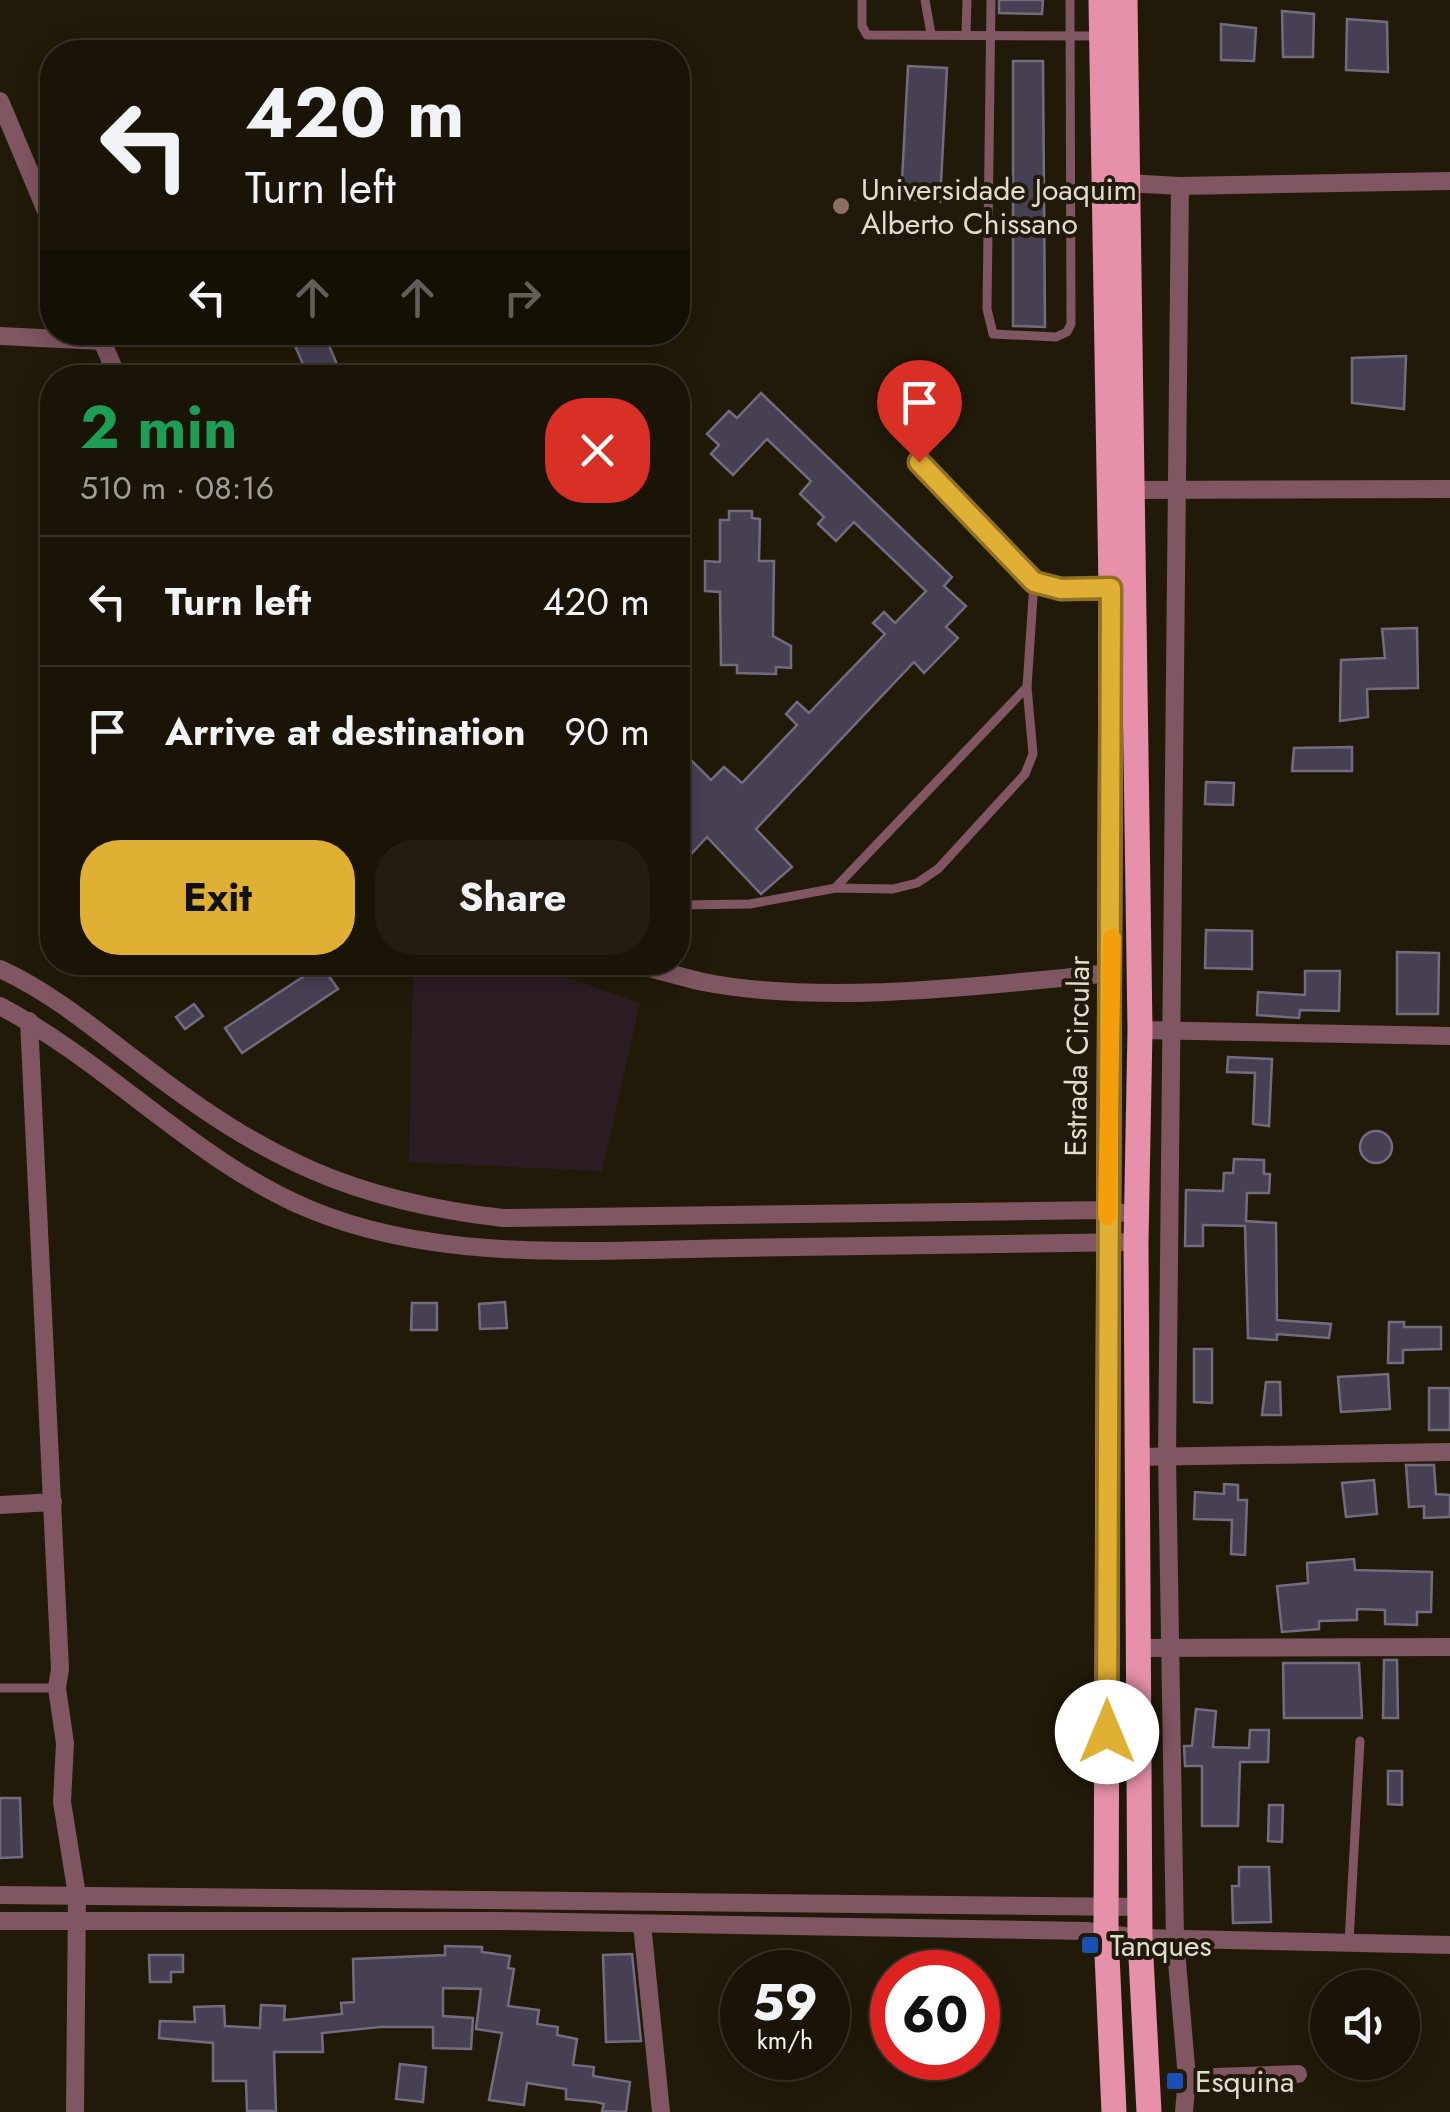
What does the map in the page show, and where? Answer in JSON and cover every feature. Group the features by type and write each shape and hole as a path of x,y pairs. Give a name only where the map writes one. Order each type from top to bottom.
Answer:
{"main road":[{"name":"Estrada Circular","path":"1101,0 1111,588 1112,973 1107,1243 1106,1932 1114,2112"},
{"path":"1125,0 1140,1030 1136,1216 1140,1938 1149,2112"}],"street":[{"path":"0,101 40,196"},
{"path":"1127,183 1180,186 1450,181"},
{"path":"1180,186 1167,1456 1175,1938 1187,2078 1184,2112"},
{"path":"0,336 40,336"},
{"path":"1130,490 1450,488"},
{"path":"0,969 84,1021 255,1145 313,1174 436,1210 503,1218 1108,1210 1136,1216"},
{"path":"679,975 706,982 818,991 988,985 1112,973"},
{"path":"0,1006 29,1021 188,1141 248,1179 306,1208 363,1227 439,1242 574,1251 1136,1242"},
{"path":"29,1021 60,1668 56,1688 66,1743 62,1802 78,1895 75,2112"},
{"path":"1140,1030 1450,1036"},
{"path":"1138,1457 1450,1452"},
{"path":"0,1505 53,1502"},
{"path":"1140,1648 1172,1651 1450,1647"},
{"path":"0,1895 1140,1907"},
{"path":"0,1920 1106,1932 1140,1938 1450,1945"},
{"path":"642,1924 661,2112"},
{"path":"1187,2078 1298,2074"}],"lane":[{"path":"862,0 862,26 868,35 1101,36"},
{"path":"925,0 930,34"},
{"path":"966,34 967,0"},
{"path":"990,0 987,309 993,334 1056,336 1067,332 1071,324 1070,0"},
{"path":"919,462 1034,582 1061,589 1111,588"},
{"path":"690,905 766,902 836,888 893,889 917,883 938,869 1026,774 1033,754 1028,686 1034,582"},
{"path":"836,888 1028,686"},
{"path":"0,1688 56,1688"},
{"path":"1349,1942 1360,1740"}],"shaded area":[{"path":"413,975 561,975 640,1003 602,1171 409,1162"}],"building":[{"path":"999,0 1043,0 1042,14 999,13"},
{"path":"1282,11 1314,14 1313,57 1283,57"},
{"path":"1347,19 1387,22 1388,72 1346,70"},
{"path":"1221,24 1256,28 1254,61 1221,60"},
{"path":"1013,61 1043,61 1045,327 1013,326"},
{"path":"908,66 947,68 940,202 901,199"},
{"path":"295,345 329,345 337,365 303,365"},
{"path":"1406,356 1404,409 1352,403 1352,358"},
{"path":"761,393 952,577 944,586 966,606 946,627 958,638 924,673 914,662 756,829 792,867 761,894 707,837 690,855 690,759 711,780 724,767 742,783 797,725 786,714 797,702 809,713 885,634 873,623 884,612 895,623 926,591 854,522 836,541 818,524 824,517 800,494 811,481 767,439 733,475 711,454 719,445 707,434 729,411 737,418"},
{"path":"729,511 752,511 752,518 760,519 759,561 774,561 773,636 791,646 791,668 776,667 776,674 737,673 737,665 721,665 720,592 705,591 705,561 720,562 720,520 729,520"},
{"path":"1417,628 1418,688 1367,689 1368,717 1340,721 1341,660 1385,658 1382,629"},
{"path":"1352,747 1352,771 1292,771 1294,748"},
{"path":"1206,782 1234,783 1233,805 1205,804"},
{"path":"1206,930 1252,931 1252,969 1205,968"},
{"path":"1397,952 1439,953 1438,1014 1397,1014"},
{"path":"1305,971 1340,971 1339,1011 1300,1010 1299,1018 1257,1015 1258,992 1305,995"},
{"path":"306,975 328,975 338,989 242,1053 225,1028"},
{"path":"194,1004 203,1016 185,1029 176,1017"},
{"path":"1228,1057 1272,1059 1269,1126 1253,1124 1255,1073 1227,1072"},
{"path":"1376,1131 1387,1136 1392,1147 1387,1158 1376,1163 1365,1158 1360,1147 1365,1136"},
{"path":"1234,1159 1264,1160 1264,1174 1270,1174 1269,1193 1247,1193 1246,1221 1276,1223 1277,1320 1331,1324 1329,1338 1277,1334 1277,1340 1248,1338 1245,1226 1203,1225 1203,1246 1185,1246 1186,1190 1223,1191 1224,1173 1233,1173"},
{"path":"505,1302 507,1328 480,1329 479,1304"},
{"path":"412,1303 437,1303 437,1330 411,1330"},
{"path":"1389,1322 1404,1322 1404,1327 1441,1327 1441,1349 1403,1350 1403,1363 1388,1363"},
{"path":"1194,1349 1212,1349 1212,1403 1194,1402"},
{"path":"1388,1374 1390,1409 1341,1412 1338,1377"},
{"path":"1266,1382 1280,1382 1281,1415 1262,1415"},
{"path":"1429,1388 1450,1388 1450,1430 1429,1430"},
{"path":"1406,1465 1434,1465 1436,1494 1450,1495 1450,1517 1424,1518 1424,1506 1409,1507"},
{"path":"1374,1480 1377,1514 1346,1517 1342,1483"},
{"path":"1224,1484 1238,1485 1238,1500 1247,1500 1245,1555 1231,1554 1232,1520 1194,1519 1195,1492 1224,1494"},
{"path":"1354,1559 1355,1570 1432,1572 1431,1612 1417,1612 1417,1625 1385,1624 1385,1610 1357,1609 1357,1620 1319,1621 1319,1629 1282,1632 1277,1586 1308,1583 1307,1563"},
{"path":"1384,1660 1397,1660 1398,1718 1383,1718"},
{"path":"1283,1663 1359,1663 1362,1718 1284,1718"},
{"path":"1196,1709 1216,1711 1213,1747 1249,1748 1250,1730 1269,1730 1268,1762 1240,1762 1238,1826 1202,1826 1202,1766 1185,1766 1184,1746 1192,1746"},
{"path":"1388,1771 1402,1771 1402,1805 1388,1804"},
{"path":"0,1798 20,1798 22,1857 0,1858"},
{"path":"1269,1805 1283,1805 1282,1842 1268,1841"},
{"path":"1239,1867 1269,1867 1271,1922 1233,1923 1232,1886 1239,1886"},
{"path":"445,1946 482,1947 482,1952 510,1956 508,1968 514,1969 508,2006 539,2010 537,2024 558,2027 557,2035 577,2039 573,2065 594,2067 593,2076 630,2082 626,2112 602,2111 604,2104 566,2099 566,2089 527,2083 524,2105 489,2100 502,2033 476,2029 481,1989 443,1988 443,2016 473,2018 471,2049 433,2048 433,2027 380,2027 322,2033 323,2052 274,2052 276,2111 247,2111 246,2081 213,2081 213,2043 159,2038 160,2021 195,2022 194,2007 224,2006 225,2026 260,2028 261,2005 285,2006 284,2020 342,2014 341,2003 354,2002 353,1959 445,1955"},
{"path":"632,1954 641,2041 606,2042 603,1955"},
{"path":"149,1955 183,1955 183,1972 171,1972 171,1982 150,1982"},
{"path":"400,2064 426,2067 423,2102 396,2099"}],"slow traffic":[{"path":"1107,1216 1112,938"}],"place":[{"name":"Universidade Joaquim Alberto Chissano","path":"841,206"},
{"name":"Tanques","path":"1090,1945"},
{"name":"Esquina","path":"1175,2081"}],"route":[{"path":"919,462 1034,582 1061,589 1111,588 1107,1732"}]}
